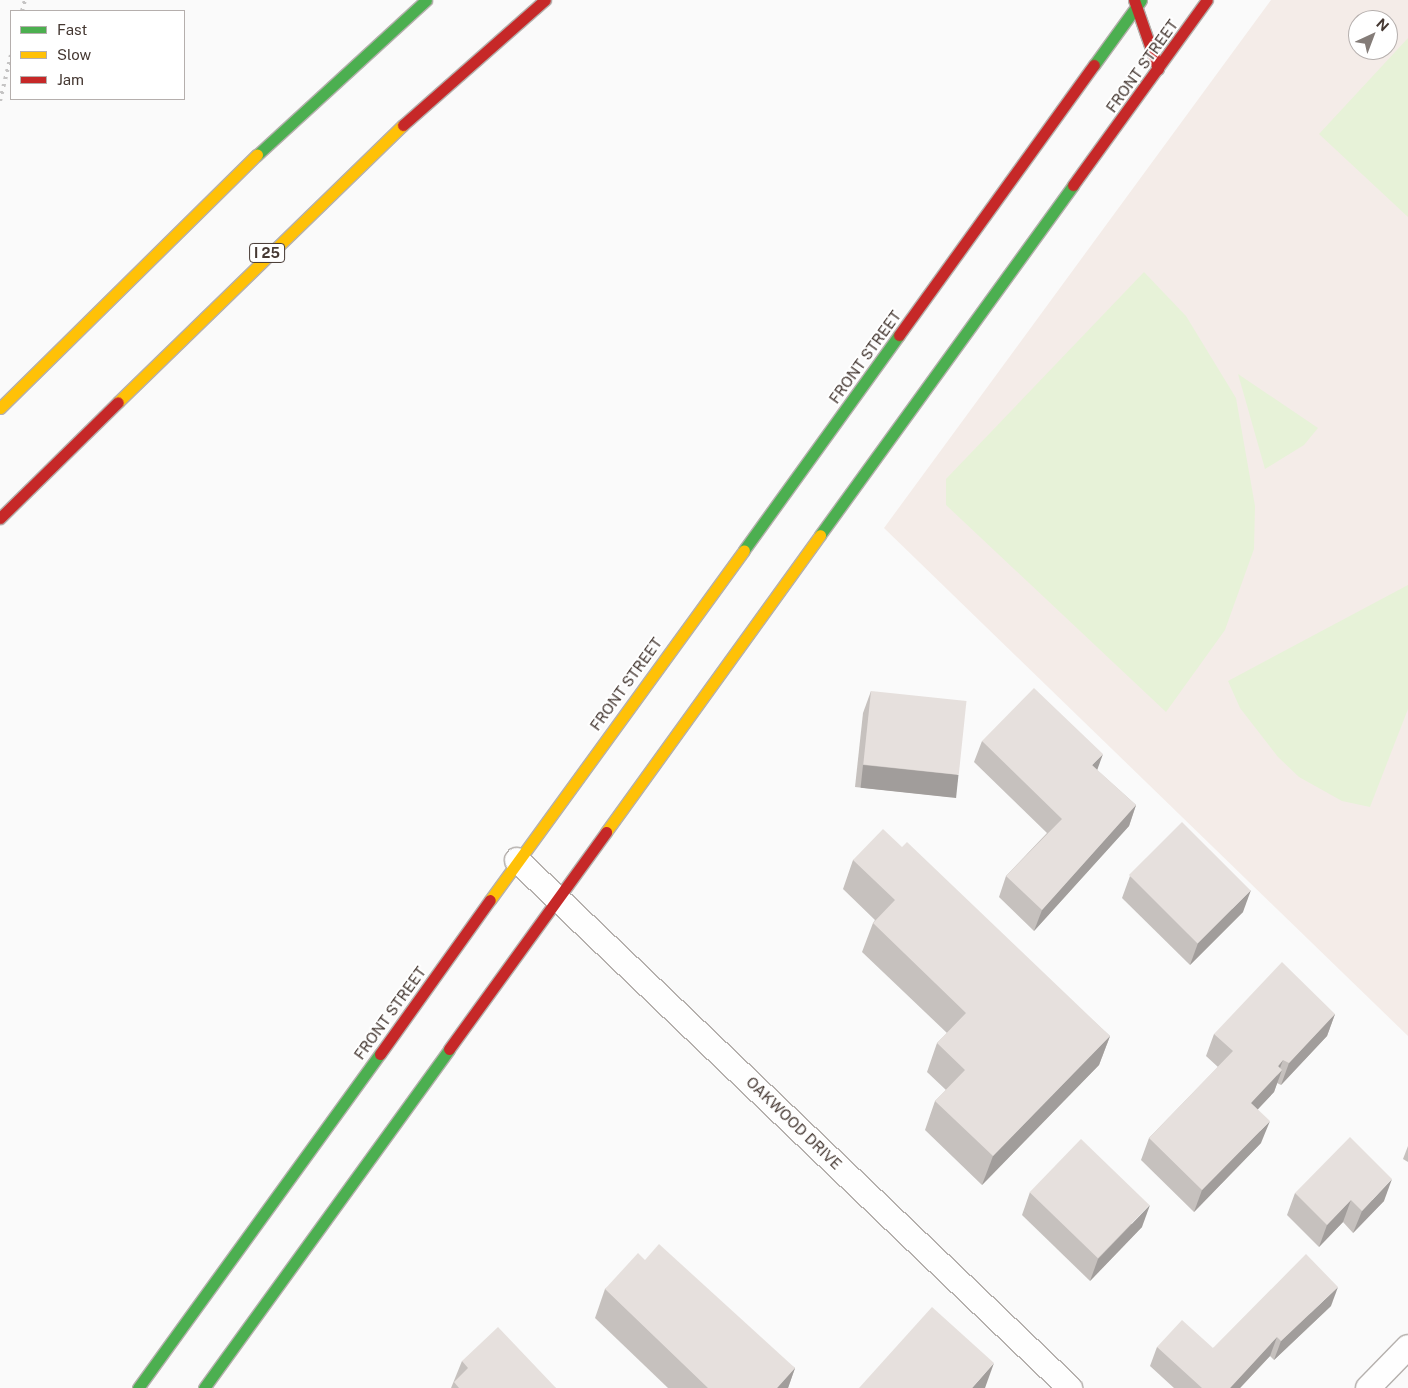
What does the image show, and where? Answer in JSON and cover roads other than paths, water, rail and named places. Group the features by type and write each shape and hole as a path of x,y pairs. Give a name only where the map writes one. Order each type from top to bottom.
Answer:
{"main road":[{"path":"0,408 218,191 426,0"},
{"name":"I 25","path":"0,518 379,146 545,0"},
{"name":"FRONT STREET","path":"204,1388 556,896 1207,0"},
{"path":"1138,2 1158,69"},
{"name":"FRONT STREET","path":"138,1388 517,860 1138,2"}],"street":[{"name":"OAKWOOD DRIVE","path":"517,860 1070,1388"},
{"path":"1368,1388 1408,1347"}],"railway":[{"path":"22,10 25,0"},
{"path":"0,101 10,59"}]}
